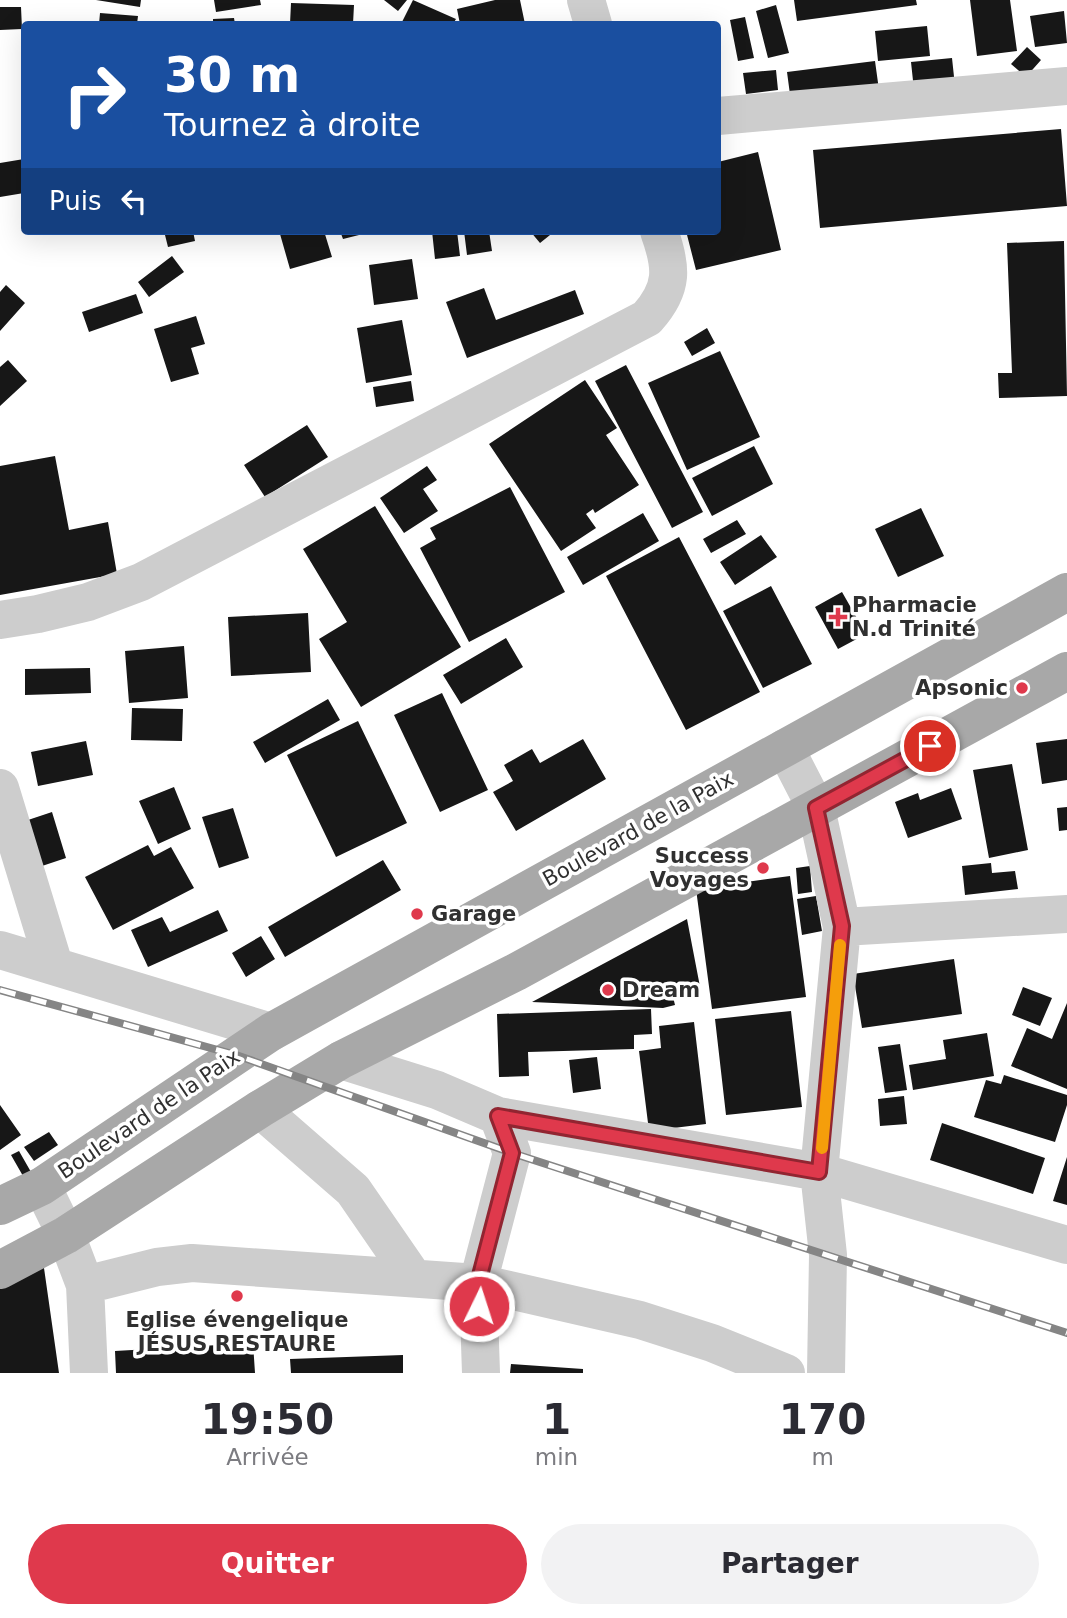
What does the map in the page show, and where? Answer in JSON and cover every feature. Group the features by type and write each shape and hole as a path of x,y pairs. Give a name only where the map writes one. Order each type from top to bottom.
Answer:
{"main road":[{"name":"Boulevard de la Paix","path":"0,1206 43,1186 271,1032 1067,592"},
{"path":"0,1270 66,1235 260,1109 341,1060 516,972 1067,671"}],"street":[{"path":"586,0 592,21"},
{"path":"721,116 1067,86"},
{"path":"0,620 88,602 141,582 647,318 659,304 667,288 669,269 660,235"},
{"path":"785,748 816,808 842,926 819,1172 828,1255 826,1373"},
{"path":"0,788 54,965"},
{"path":"842,926 1067,914"},
{"path":"0,950 271,1032"},
{"path":"341,1060 437,1090 498,1116 819,1172 1067,1245"},
{"path":"260,1109 353,1190 413,1277"},
{"path":"481,1373 478,1283 512,1153 498,1116"},
{"path":"43,1186 85,1285 89,1373"},
{"path":"85,1285 157,1267 192,1263 478,1283 640,1320 712,1343 786,1373"}],"building":[{"path":"96,0 141,0 140,7"},
{"path":"214,0 260,0 261,5 216,12"},
{"path":"384,0 407,0 398,11"},
{"path":"413,0 456,19 455,21 402,21"},
{"path":"495,0 520,0 524,21 459,21 457,9"},
{"path":"794,0 916,0 917,5 797,21"},
{"path":"970,0 1010,0 1017,51 977,56"},
{"path":"291,3 354,5 353,21 290,21"},
{"path":"776,5 789,53 768,58 756,11"},
{"path":"0,7 21,7 21,29 0,30"},
{"path":"1064,11 1067,43 1035,47 1030,16"},
{"path":"100,13 138,16 137,21 99,21"},
{"path":"745,17 754,58 738,61 730,20"},
{"path":"234,18 234,21 213,21"},
{"path":"927,26 930,56 878,61 875,31"},
{"path":"1027,47 1041,60 1026,77 1011,64"},
{"path":"952,58 955,86 914,90 911,62"},
{"path":"875,61 879,90 791,102 787,72"},
{"path":"776,70 778,90 746,94 743,73"},
{"path":"1061,129 1067,206 820,228 813,150"},
{"path":"758,152 781,250 696,270 687,235 721,235 721,161"},
{"path":"21,160 21,194 0,197 0,163"},
{"path":"165,235 194,235 195,241 168,247"},
{"path":"280,235 325,235 332,257 290,269"},
{"path":"342,235 359,235 343,239"},
{"path":"432,235 457,235 460,256 435,259"},
{"path":"464,235 490,235 492,251 467,255"},
{"path":"533,235 550,235 540,243"},
{"path":"1064,241 1067,396 999,398 998,373 1012,373 1007,243"},
{"path":"172,256 184,272 149,297 138,282"},
{"path":"412,259 418,299 374,305 369,265"},
{"path":"6,285 25,303 0,331 0,292"},
{"path":"484,288 496,320 575,290 584,314 467,358 446,302"},
{"path":"136,294 143,313 89,332 82,312"},
{"path":"196,316 205,344 191,348 199,374 171,382 154,329"},
{"path":"402,320 412,375 366,383 357,328"},
{"path":"707,328 715,343 692,356 684,342"},
{"path":"720,351 760,437 687,470 648,383"},
{"path":"8,360 27,381 0,406 0,367"},
{"path":"626,365 703,512 672,528 595,381"},
{"path":"585,380 617,428 606,435 639,485 595,513 593,509 586,514 596,528 561,551 489,444"},
{"path":"411,381 414,401 376,407 373,387"},
{"path":"307,425 328,457 265,497 244,465"},
{"path":"754,446 773,484 712,516 692,478"},
{"path":"55,456 69,530 108,522 117,574 0,595 0,466"},
{"path":"427,466 437,480 423,489 438,511 404,533 380,498"},
{"path":"510,487 565,592 469,642 420,548 436,539 430,528"},
{"path":"375,506 461,647 361,707 319,639 347,622 303,549"},
{"path":"921,508 944,556 898,577 875,529"},
{"path":"643,513 659,541 583,585 567,557"},
{"path":"737,520 746,534 711,553 703,539"},
{"path":"761,535 777,557 735,585 720,562"},
{"path":"679,537 760,692 686,730 606,576"},
{"path":"771,586 812,664 763,688 723,611"},
{"path":"842,592 866,634 838,649 815,607"},
{"path":"308,613 311,672 231,676 228,617"},
{"path":"506,638 523,667 461,704 443,675"},
{"path":"184,646 188,698 129,703 125,651"},
{"path":"90,668 91,693 25,695 25,669"},
{"path":"442,693 488,790 440,812 394,715"},
{"path":"328,699 340,720 265,763 253,742"},
{"path":"132,708 183,709 182,741 131,740"},
{"path":"358,721 407,823 336,857 287,755"},
{"path":"583,739 606,779 516,831 493,792 513,781 504,765 532,749 540,763"},
{"path":"1067,739 1067,780 1042,784 1036,743"},
{"path":"86,741 93,775 38,786 31,752"},
{"path":"1012,764 1028,850 989,858 973,770"},
{"path":"174,787 191,829 158,844 139,801"},
{"path":"951,788 962,819 908,838 895,802 918,793 920,800"},
{"path":"1067,807 1067,830 1059,831 1057,808"},
{"path":"233,808 249,858 219,868 202,817"},
{"path":"52,812 66,858 36,868 22,822"},
{"path":"148,845 154,856 171,847 194,888 113,930 85,877"},
{"path":"383,860 401,890 285,957 268,927"},
{"path":"991,863 992,873 1015,871 1018,889 965,895 962,866"},
{"path":"810,866 812,892 798,894 796,868"},
{"path":"790,876 806,997 712,1009 696,889"},
{"path":"816,896 822,931 802,935 797,899"},
{"path":"218,910 228,931 148,967 131,930 162,917 170,932"},
{"path":"687,919 701,992 673,997 675,1005 663,1008 532,1002"},
{"path":"261,936 275,959 246,977 232,953"},
{"path":"954,959 962,1014 862,1028 853,974"},
{"path":"1023,987 1052,998 1040,1026 1012,1015"},
{"path":"1067,1003 1067,1089 1011,1066 1027,1028 1052,1039"},
{"path":"651,1009 652,1034 634,1035 634,1049 528,1052 529,1076 499,1077 497,1014"},
{"path":"791,1011 802,1107 726,1115 715,1019"},
{"path":"694,1022 706,1124 649,1131 639,1051 661,1048 659,1026"},
{"path":"987,1033 994,1076 913,1090 909,1065 946,1059 943,1040"},
{"path":"900,1044 907,1090 885,1093 878,1047"},
{"path":"597,1057 601,1089 573,1093 569,1060"},
{"path":"1004,1075 1067,1095 1067,1105 1055,1142 974,1117 986,1080 1001,1084"},
{"path":"904,1096 907,1124 880,1126 878,1099"},
{"path":"0,1105 21,1135 0,1150"},
{"path":"942,1123 1045,1158 1033,1194 930,1160"},
{"path":"49,1132 58,1145 34,1161 24,1147"},
{"path":"19,1151 31,1172 23,1176 11,1155"},
{"path":"1067,1157 1067,1205 1053,1201"},
{"path":"42,1254 59,1373 0,1373 0,1284"},
{"path":"253,1343 255,1373 116,1373 115,1351"},
{"path":"403,1355 403,1373 291,1373 290,1359"},
{"path":"511,1364 583,1369 583,1373 510,1373"}],"railway":[{"path":"0,990 236,1055 512,1153 1067,1333"}],"slow traffic":[{"path":"822,1148 840,945"}],"place":[{"name":"Pharmacie N.d Trinité","path":"838,617"},
{"name":"Apsonic","path":"1022,688"},
{"name":"Success Voyages","path":"763,868"},
{"name":"Garage","path":"417,914"},
{"name":"Dream","path":"608,990"},
{"name":"Eglise évengelique JÉSUS RESTAURE","path":"237,1296"}],"route":[{"path":"479,1306 478,1283 512,1153 498,1116 819,1172 842,926 816,808 930,746"}]}
